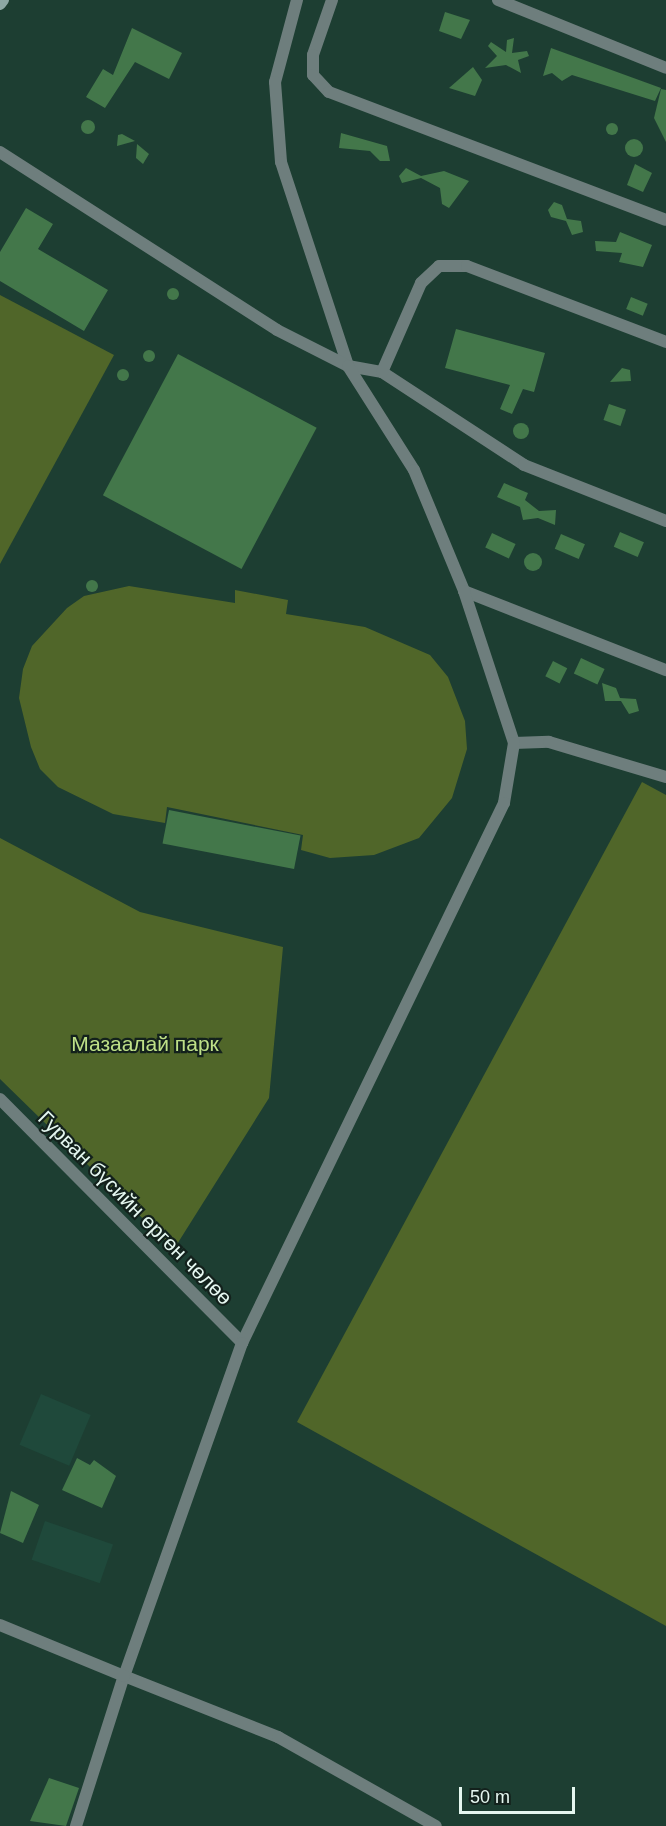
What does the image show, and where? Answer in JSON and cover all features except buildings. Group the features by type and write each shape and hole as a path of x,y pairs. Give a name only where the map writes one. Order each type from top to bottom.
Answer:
{"main road":[{"path":"0,4 3,0"}],"street":[{"path":"76,1826 124,1676 242,1343 504,803 514,743 464,591 414,470 348,366 292,208 274,114 279,53 297,0"},
{"path":"332,0 313,56 313,75 328,92 666,220"},
{"path":"498,0 666,68"},
{"path":"0,152 277,330 348,366 381,372 524,465 666,521"},
{"path":"381,372 421,283 439,266 467,266 666,342"},
{"path":"464,591 666,670"},
{"path":"514,743 549,742 666,777"},
{"name":"Гурван бүсийн өргөн чөлөө","path":"0,1099 242,1343"},
{"path":"0,1624 278,1737 436,1826"}],"shaded area":[{"path":"41,1394 91,1415 69,1466 20,1445"},
{"path":"45,1521 113,1544 100,1583 32,1560"}],"green space":[{"path":"0,295 114,355 0,564"},
{"path":"129,586 235,603 235,590 288,600 286,614 365,627 430,655 448,677 465,721 467,749 452,798 419,838 374,855 330,858 301,850 303,835 167,807 165,823 113,814 58,787 40,769 31,747 19,698 23,669 32,646 67,608 84,596"},
{"path":"642,782 666,795 666,1626 297,1422"},
{"name":"Мазаалай парк","path":"0,838 140,912 283,947 269,1098 174,1249 0,1079"}]}
